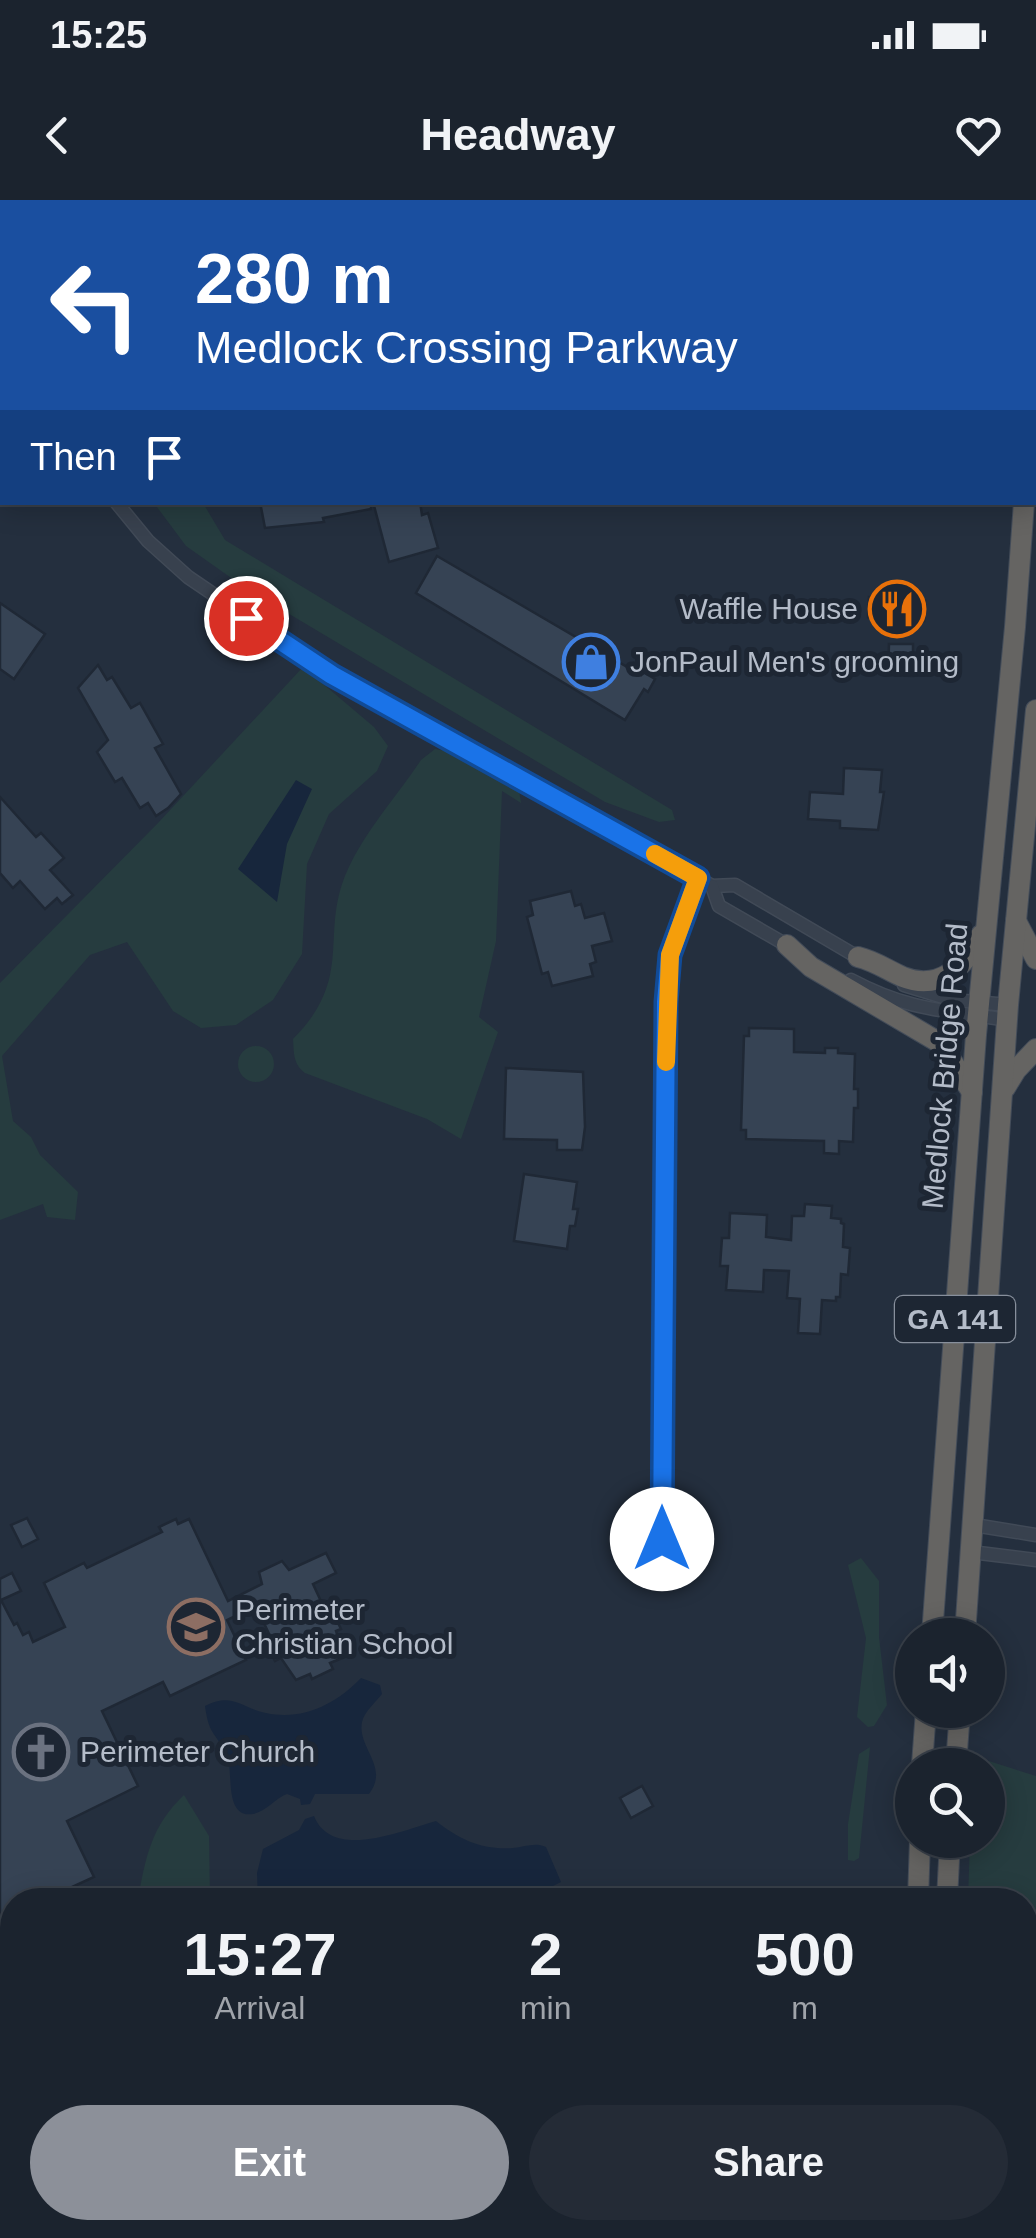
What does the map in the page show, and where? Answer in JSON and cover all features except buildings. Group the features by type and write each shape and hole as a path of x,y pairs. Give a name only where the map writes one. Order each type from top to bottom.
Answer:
{"highway":[{"name":"Medlock Bridge Road","path":"933,1618 978,1009 1024,505"},
{"name":"Medlock Bridge Road","path":"966,1618 1007,1013 1036,710"},
{"path":"1016,920 1036,959"},
{"path":"858,957 875,961 911,980 932,980 961,967 986,924"},
{"path":"787,945 811,967 940,1043 972,1092"},
{"path":"1002,1094 1016,1070 1036,1049"},
{"path":"918,1888 919,1858"},
{"path":"948,1888 949,1858"}],"street":[{"path":"118,505 148,541 188,578 332,675 712,886 735,884 904,986 978,1009"},
{"path":"662,1539 666,1002 670,955 698,878"},
{"path":"712,886 720,906 892,1000 918,1008 1007,1013"},
{"path":"974,1525 1036,1535"},
{"path":"971,1552 1036,1560"}],"green space":[{"path":"155,505 204,505 225,540 672,810 675,820 659,822 605,802 244,587 186,546"},
{"path":"303,667 374,727 388,746 377,771 329,814 307,864 302,954 273,1000 236,1025 201,1028 173,1011 127,942 90,955 2,1056 13,1121 31,1137 40,1155 78,1192 75,1220 47,1217 43,1204 0,1220 0,983 158,823"},
{"path":"435,749 458,753 519,790 521,803 502,791 496,941 479,1017 498,1032 461,1139 427,1119 305,1073 296,1062 293,1039 324,995 340,892 348,869 382,813 421,760"},
{"path":"256,1046 269,1051 274,1064 269,1077 256,1082 243,1077 238,1064 243,1051"},
{"path":"861,1558 879,1581 879,1637 887,1705 874,1726 868,1727 857,1717 866,1638 848,1565"},
{"path":"870,1747 859,1858 848,1860 848,1824 859,1754"},
{"path":"1005,1766 1036,1776 1036,1888 968,1888 969,1858 1005,1858"},
{"path":"184,1795 209,1836 210,1888 140,1888 157,1830"}],"water":[{"path":"296,780 312,789 287,844 277,902 238,869"},
{"path":"361,1678 380,1685 382,1694 362,1722 376,1775 369,1794 315,1794 310,1804 301,1805 300,1799 287,1794 257,1813 244,1814 237,1809 227,1756 211,1729 205,1706 229,1700 266,1713 293,1715 330,1703"},
{"path":"314,1816 323,1830 351,1840 387,1836 436,1821 481,1845 542,1846 546,1847 561,1882 549,1888 258,1888 263,1849 299,1830 305,1819"}],"slow traffic":[{"path":"655,854 698,878 670,955 666,1062"}],"place":[{"name":"Waffle House","path":"897,609"},
{"name":"JonPaul Men's grooming","path":"591,662"},
{"name":"Perimeter Christian School","path":"196,1627"},
{"name":"Perimeter Church","path":"41,1752"}],"route":[{"path":"246,618 332,675 698,878 670,955 666,1002 662,1539"}]}
